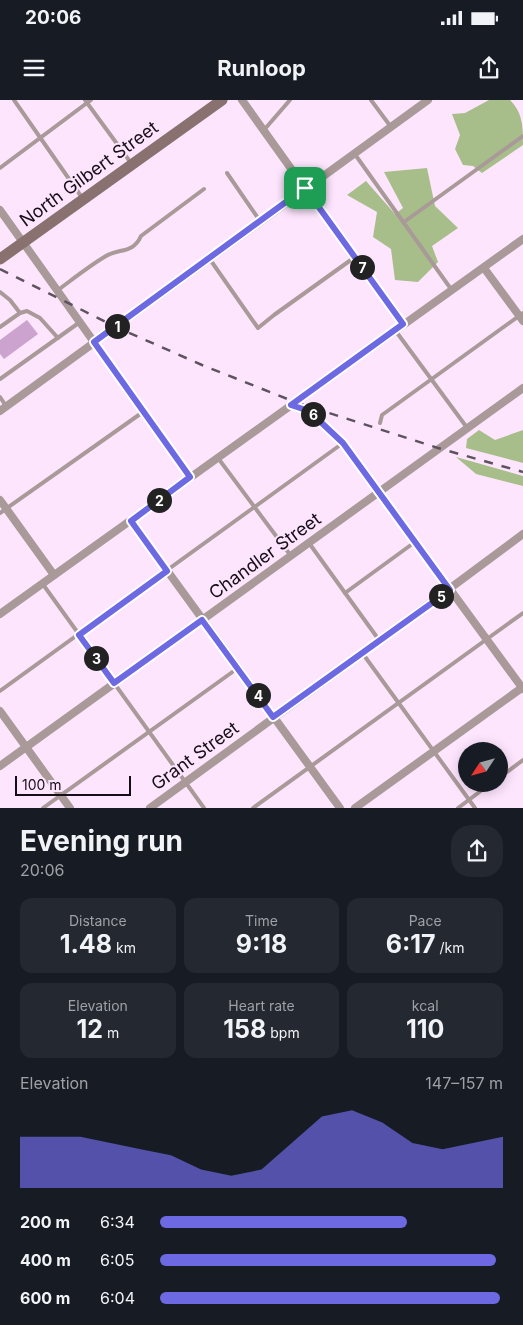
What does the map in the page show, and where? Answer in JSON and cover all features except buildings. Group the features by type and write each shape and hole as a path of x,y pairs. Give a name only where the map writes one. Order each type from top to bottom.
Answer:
{"main road":[{"name":"North Gilbert Street","path":"0,259 222,100"}],"street":[{"path":"242,100 403,324"},
{"path":"3,409 428,100"},
{"path":"0,210 190,477"},
{"path":"0,614 523,239"},
{"path":"484,268 522,317"},
{"name":"Chandler Street","path":"0,766 523,388"},
{"path":"291,405 309,411 343,443 523,688 355,808"},
{"path":"0,500 3,511 54,575"},
{"path":"131,521 340,808"},
{"name":"Grant Street","path":"150,808 273,717 363,654 523,534"},
{"path":"0,711 70,808"}],"lane":[{"path":"14,100 84,200"},
{"path":"0,168 91,100"},
{"path":"264,130 290,100"},
{"path":"371,100 391,127"},
{"path":"86,102 132,165"},
{"path":"404,222 523,136"},
{"path":"354,153 452,290"},
{"path":"227,173 260,221"},
{"path":"57,290 108,255 126,251 138,242 141,236 204,189"},
{"path":"209,258 258,328 355,258"},
{"path":"0,292 20,312"},
{"path":"0,327 20,312 27,311 40,318 58,338"},
{"path":"380,423 382,415 522,317"},
{"path":"0,379 80,322"},
{"path":"395,330 468,429"},
{"path":"0,397 3,409"},
{"path":"3,511 144,412"},
{"path":"0,691 343,443"},
{"path":"218,458 291,556"},
{"path":"345,593 415,542"},
{"path":"309,543 380,641"},
{"path":"42,584 204,808"},
{"path":"253,808 523,613"},
{"path":"363,654 475,808"},
{"path":"43,808 238,668"},
{"path":"508,771 523,760"},
{"path":"458,808 479,792"}],"green space":[{"path":"489,100 510,100 518,110 523,132 523,145 482,173 473,166 463,165 455,149 460,135 452,114 465,113"},
{"path":"427,168 435,206 458,228 432,246 438,262 418,282 395,280 391,249 373,237 377,212 347,195 366,181 395,214 403,208 384,172"},
{"path":"479,430 495,440 523,430 523,463 466,448 467,439"},
{"path":"456,457 523,476 523,486 476,474"}],"railway":[{"path":"0,269 116,327 202,365 295,402 438,448 523,472"}],"route":[{"path":"305,188 403,324 291,405 309,411 343,443 450,590 273,717 202,620 114,683 79,635 167,571 131,521 190,477 94,342 305,188"}]}
